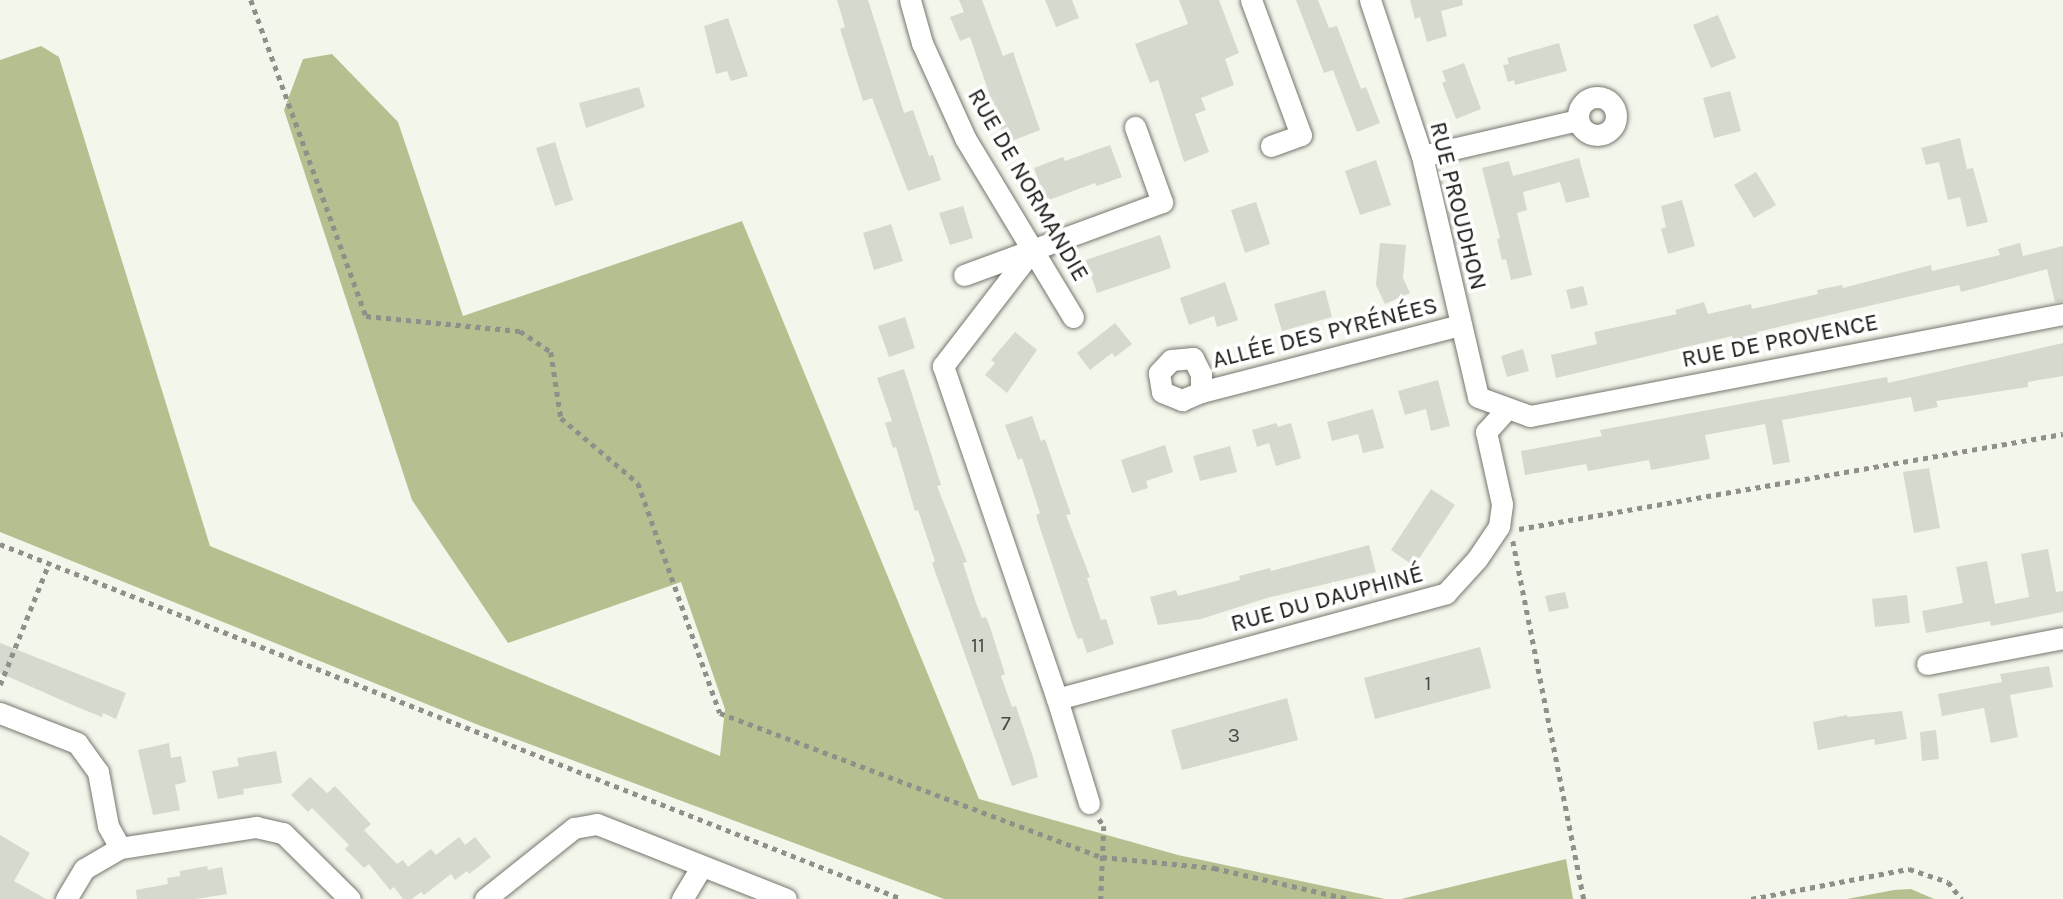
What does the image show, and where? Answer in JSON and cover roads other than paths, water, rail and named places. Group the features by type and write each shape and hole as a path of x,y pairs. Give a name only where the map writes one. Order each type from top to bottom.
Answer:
{"street":[{"name":"RUE DE NORMANDIE","path":"910,0 922,43 965,138 1073,317"},
{"path":"1251,0 1301,135 1271,146"},
{"name":"RUE PROUDHON","path":"1370,0 1422,156 1478,397 1507,409"},
{"path":"1422,156 1578,120"},
{"path":"964,275 1162,202 1135,127"},
{"path":"1033,249 943,366 1058,699 1089,803"},
{"name":"RUE DE PROVENCE","path":"1507,409 1530,416 2063,314"},
{"name":"ALLÉE DES PYRÉNÉES","path":"1202,392 1461,325"},
{"name":"RUE DU DAUPHINÉ","path":"1058,699 1446,593 1477,559 1499,526 1502,505 1486,432 1507,409"},
{"path":"1927,664 2063,638"},
{"path":"0,713 77,743 98,772 108,826 120,848"},
{"path":"485,899 574,828 597,824 786,899"},
{"path":"66,899 84,869 120,848 257,827 284,833 350,899"},
{"path":"681,899 701,866"}]}
